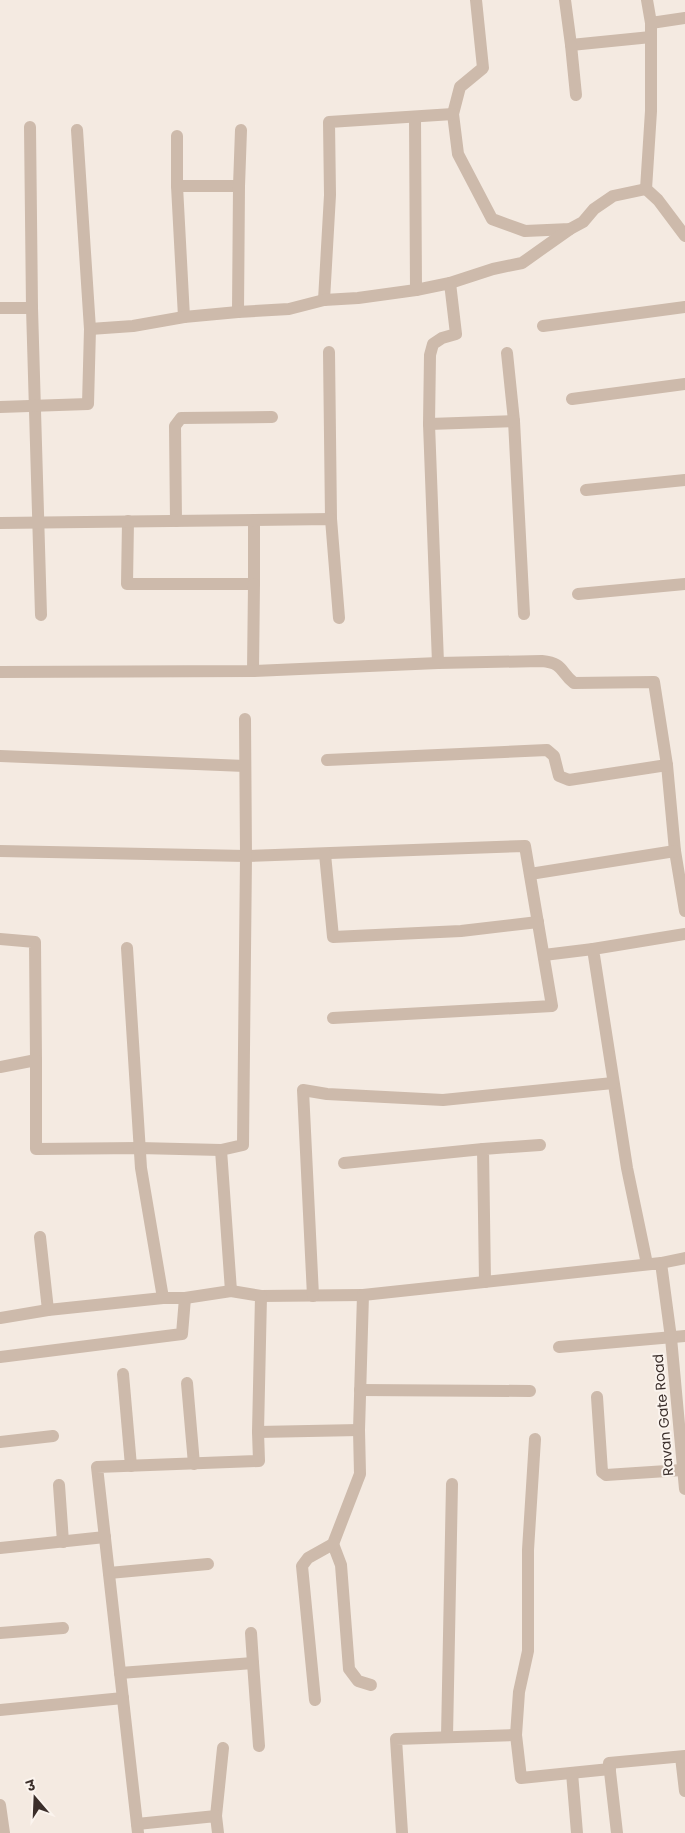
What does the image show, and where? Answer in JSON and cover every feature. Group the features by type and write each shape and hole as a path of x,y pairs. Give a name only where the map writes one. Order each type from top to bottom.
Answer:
{"street":[{"path":"476,0 483,68 460,87 453,114 458,154 492,219 525,231 570,229"},
{"path":"565,0 576,95"},
{"path":"646,189 651,111 651,23 647,0"},
{"path":"651,23 685,18"},
{"path":"571,46 651,37"},
{"path":"324,300 330,195 329,122 453,114"},
{"path":"415,117 416,290"},
{"path":"30,126 32,308 41,615"},
{"path":"0,407 88,404 90,330 77,130"},
{"path":"238,312 241,130"},
{"path":"177,136 177,186 184,317"},
{"path":"177,186 239,186"},
{"path":"90,330 133,326 184,317 289,309 324,300 358,298 450,283 493,269 522,263 583,222 594,209 613,196 646,189"},
{"path":"646,189 658,200 685,236"},
{"path":"438,663 429,424 430,356 433,344 442,338 456,334 450,283"},
{"path":"543,326 685,307"},
{"path":"0,308 32,308"},
{"path":"329,352 331,519 339,618"},
{"path":"507,353 514,421 524,614"},
{"path":"572,399 685,384"},
{"path":"176,521 175,426 181,418 272,417"},
{"path":"429,424 514,421"},
{"path":"586,490 685,480"},
{"path":"0,523 331,519"},
{"path":"253,672 254,520"},
{"path":"128,521 127,584 254,584"},
{"path":"578,594 685,584"},
{"path":"0,672 253,672 438,663 552,662 563,668 566,677 574,683 654,682 666,765 675,851 685,911"},
{"path":"0,939 35,942 36,1150 139,1148 220,1150 243,1145 246,856 245,719"},
{"path":"327,760 547,750 554,756 559,776 569,780 666,765"},
{"path":"0,756 245,766"},
{"path":"0,851 246,856 525,846 552,1006 333,1018"},
{"path":"530,874 675,851"},
{"path":"325,854 334,937 461,931 538,922"},
{"path":"544,955 685,934"},
{"path":"127,948 141,1168 163,1298"},
{"path":"593,948 627,1168 647,1264"},
{"path":"0,1067 36,1060"},
{"path":"313,1296 303,1090 327,1094 443,1100 613,1083"},
{"path":"344,1163 540,1145"},
{"path":"483,1149 485,1282"},
{"path":"220,1150 231,1291"},
{"path":"40,1237 48,1310"},
{"path":"0,1318 48,1310 163,1298 185,1298 231,1291 261,1296 363,1295 661,1263 685,1258"},
{"name":"Ravan Gate Road","path":"661,1263 671,1338 685,1489"},
{"path":"315,1700 302,1566 308,1558 333,1544 360,1474 359,1430 363,1295"},
{"path":"216,1816 138,1829 97,1467 259,1461 261,1296"},
{"path":"0,1357 182,1334 185,1298"},
{"path":"559,1347 685,1336"},
{"path":"123,1374 130,1466"},
{"path":"187,1383 194,1464"},
{"path":"360,1390 530,1391"},
{"path":"597,1397 602,1472 606,1475 682,1470"},
{"path":"258,1432 359,1430"},
{"path":"0,1442 53,1436"},
{"path":"535,1439 528,1550 528,1650 519,1692 516,1736 520,1778 610,1769"},
{"path":"447,1737 452,1484"},
{"path":"59,1485 63,1542"},
{"path":"0,1548 106,1537"},
{"path":"333,1544 341,1565 349,1669 358,1681 371,1685"},
{"path":"110,1573 208,1564"},
{"path":"0,1632 63,1628"},
{"path":"251,1633 259,1746"},
{"path":"120,1673 253,1663"},
{"path":"0,1710 123,1698"},
{"path":"402,1833 396,1738 516,1736"},
{"path":"218,1833 216,1816 223,1748"},
{"path":"617,1833 609,1763 683,1757 685,1791"},
{"path":"572,1773 577,1833"},
{"path":"0,1805 4,1833"}]}
